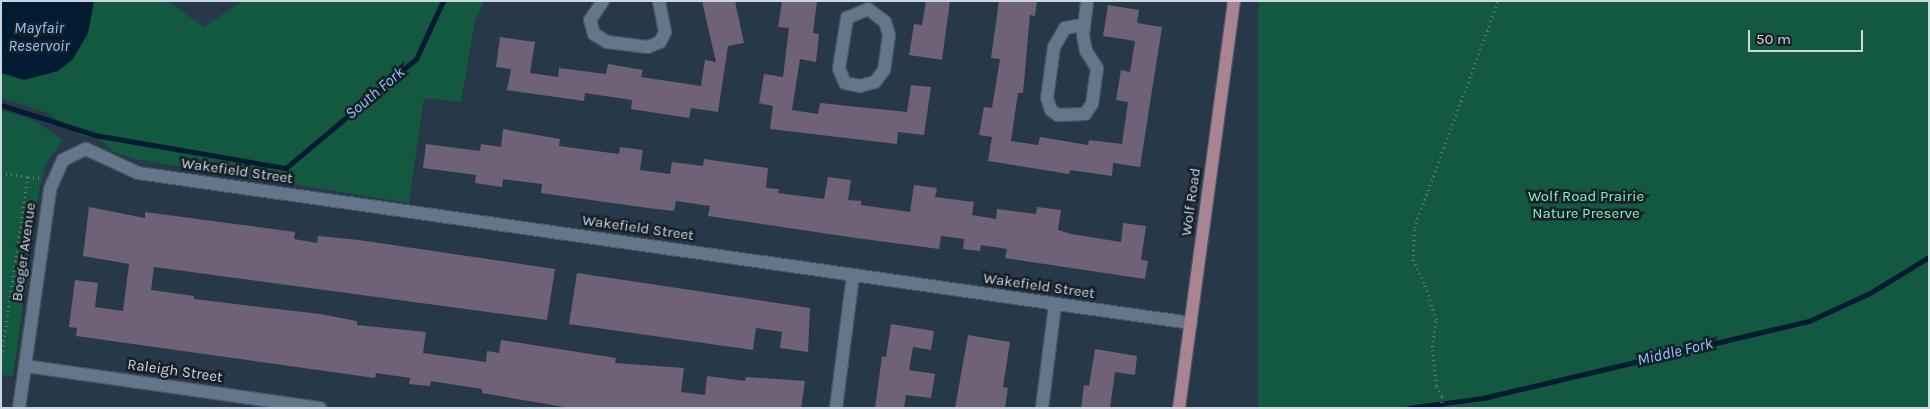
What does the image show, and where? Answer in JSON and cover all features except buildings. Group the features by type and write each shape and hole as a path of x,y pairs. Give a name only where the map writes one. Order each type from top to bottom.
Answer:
{"main road":[{"name":"Wolf Road","path":"1179,408 1234,1"}],"street":[{"path":"603,1 590,20 590,27 599,39 654,46 665,32 659,1"},
{"path":"1083,25 1065,28 1054,47 1047,98 1051,110 1058,115 1077,116 1092,104 1097,68 1086,51 1083,25 1087,1"},
{"path":"868,5 885,22 888,35 884,70 875,82 860,86 845,83 839,69 847,18 868,5"},
{"name":"Wakefield Street","path":"86,149 138,173 1191,324"},
{"name":"Boeger Avenue","path":"19,408 50,189 63,160 86,149"},
{"path":"836,408 853,276"},
{"path":"1042,408 1056,305"},
{"name":"Raleigh Street","path":"25,366 320,408"}],"path":[{"path":"1441,408 1442,396 1436,386 1432,348 1436,320 1424,283 1413,261 1414,228 1498,1"},
{"path":"1,173 39,178"},
{"path":"1,361 28,177"}],"green space":[{"path":"1,1 167,1 204,27 242,1 485,1 475,20 461,102 424,98 409,203 135,159 114,152 100,139 81,135 48,113 1,98"},
{"name":"Wolf Road Prairie Nature Preserve","path":"1258,1 1929,1 1929,408 1258,408"},
{"path":"1,110 33,120 63,140 47,162 39,190 13,376 1,375"}],"water":[{"name":"Mayfair Reservoir","path":"1,1 94,1 88,33 73,59 58,71 24,80 1,73"}],"waterway":[{"name":"South Fork","path":"1,105 95,135 286,168 416,59 443,1"},
{"name":"Middle Fork","path":"1408,408 1483,398 1809,321 1872,292 1929,257"}]}
